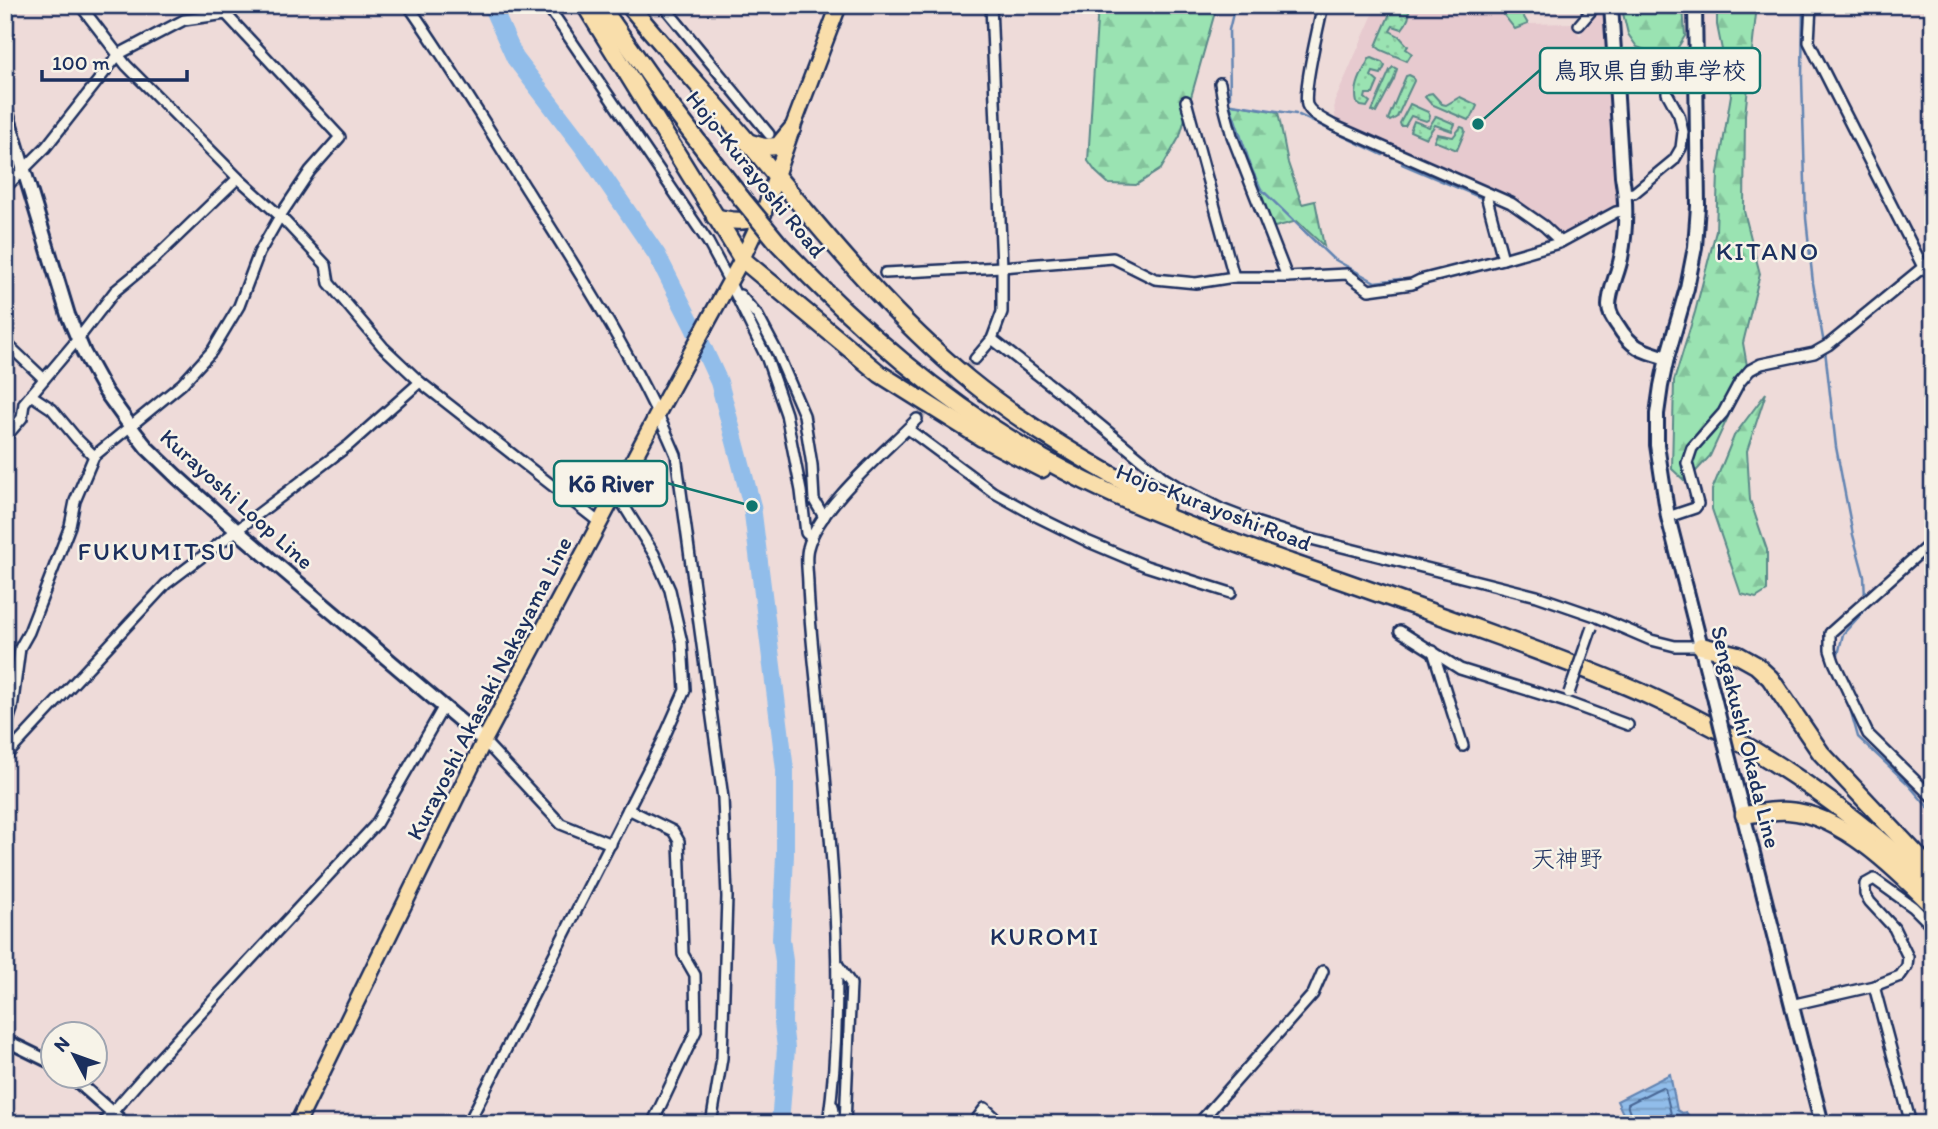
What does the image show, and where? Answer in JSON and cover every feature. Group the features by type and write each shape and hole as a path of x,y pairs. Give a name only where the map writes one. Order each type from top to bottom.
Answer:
{"highway":[{"path":"584,5 742,260 880,374 982,438 1095,496 1162,510"},
{"name":"Hojo-Kurayoshi Road","path":"600,5 673,109 822,290 908,367 997,431 1043,459 1103,489 1571,654 1675,698 1747,736 1787,761 1933,874"},
{"name":"Hojo-Kurayoshi Road","path":"610,5 746,195"},
{"path":"629,5 876,292 918,334 968,379 1041,433 1162,510"},
{"path":"747,142 764,147 778,146 792,129"},
{"path":"715,218 732,222 751,220 763,214"},
{"name":"Hojo-Kurayoshi Road","path":"1162,510 1567,662 1659,700 1743,744 1782,768 1886,844 1933,887"},
{"path":"1701,646 1738,655 1756,665 1790,707 1821,753 1933,874"},
{"path":"1744,815 1789,811 1824,820 1866,846 1933,906"}],"main road":[{"name":"Kurayoshi Akasaki Nakayama Line","path":"296,1124 484,741 742,260 763,214 839,5"},
{"path":"1611,5 1625,194 1624,242 1609,307 1612,317 1629,342 1643,351 1667,358"},
{"name":"Sengakushi Okada Line","path":"1695,5 1699,206 1687,288 1667,358 1657,414 1657,445 1668,517 1822,1124"},
{"name":"Kurayoshi Loop Line","path":"5,108 68,315 84,353 105,391 129,425 147,448 236,530 484,741"}],"street":[{"path":"80,5 126,65 237,178 280,216 326,265 329,283 383,347 420,382 600,523"},
{"path":"408,5 489,128 661,408 676,455 723,798 727,897 722,1058 710,1124"},
{"path":"547,5 708,242 727,288 767,359 786,414 806,533 812,538"},
{"path":"663,5 769,134"},
{"path":"975,359 992,339 1002,312 991,5"},
{"path":"1322,5 1307,87 1307,105 1312,112 1333,125 1511,203 1544,226 1561,242"},
{"path":"1579,25 1596,5"},
{"path":"1811,5 1810,42 1923,267 1933,278"},
{"path":"5,188 46,148 119,54 184,20 224,10 340,137 310,171 280,216 259,254 239,306 212,351 181,384 94,456 75,501 66,538 29,632 20,648 12,709 5,730"},
{"path":"1625,194 1634,193 1674,159 1681,148 1683,132 1679,115 1667,93 1667,83 1679,67 1697,66"},
{"path":"1220,83 1233,136 1287,277"},
{"path":"1186,101 1234,277"},
{"path":"5,438 22,418 24,403 115,291 153,260 237,178"},
{"path":"1489,194 1487,199 1503,260"},
{"path":"885,273 1113,258 1155,279 1196,283 1234,277 1347,274 1369,290 1412,284 1503,260 1561,242 1616,212 1624,211"},
{"path":"1668,517 1695,508 1698,504 1687,463 1692,448 1723,413 1739,383 1750,370 1761,364 1814,353 1828,345 1933,259"},
{"path":"727,288 758,316 804,415 812,465 814,500 824,517"},
{"path":"992,339 1164,478 1221,509 1299,536 1537,596 1675,646 1701,646"},
{"path":"5,342 44,379"},
{"path":"5,757 166,584 349,445 420,382"},
{"path":"30,395 52,409 94,456"},
{"path":"828,1124 836,1042 837,963 833,865 809,604 807,549 824,517 847,489 917,419"},
{"path":"908,429 993,492 1038,517 1146,566 1231,593"},
{"path":"468,1124 611,844 685,690 682,643 670,590 654,554 616,493"},
{"path":"1933,541 1830,633 1830,650 1868,734 1933,798"},
{"path":"1568,697 1595,616"},
{"path":"1400,631 1460,669 1568,697 1628,724"},
{"path":"1433,651 1463,746"},
{"path":"102,1124 376,824 444,706"},
{"path":"484,741 561,824 611,844"},
{"path":"628,809 673,831 679,841 683,954 695,975 695,1031 652,1124"},
{"path":"1791,1005 1874,986 1900,976 1907,966 1908,957 1894,928 1865,894 1865,884 1874,879 1913,907 1933,927"},
{"path":"837,963 851,984 845,1124"},
{"path":"1198,1124 1313,994 1324,971"},
{"path":"1874,986 1911,1124"},
{"path":"5,1040 38,1056"},
{"path":"87,1090 125,1124"},
{"path":"831,1101 836,1124"},
{"path":"973,1124 985,1108 1002,1124"}],"shaded area":[{"path":"1377,5 1495,5 1515,30 1529,24 1572,23 1580,36 1599,5 1605,5 1620,192 1616,206 1562,239 1541,223 1339,122 1335,117 1334,103"}],"green space":[{"path":"1098,5 1217,5 1180,136 1161,169 1136,185 1109,184 1088,161"},
{"path":"1496,5 1517,5 1528,24 1515,29"},
{"path":"1621,5 1683,5 1685,36 1673,55 1664,57 1637,47 1628,34"},
{"path":"1717,5 1757,5 1745,115 1744,211 1760,274 1743,343 1749,377 1710,456 1686,482 1672,469 1674,381 1716,231 1718,173 1731,95 1717,25"},
{"path":"1401,6 1409,10 1408,20 1402,29 1393,26 1390,31 1399,36 1408,46 1406,49 1412,53 1407,61 1376,46 1391,11"},
{"path":"1372,58 1385,66 1381,74 1373,72 1371,76 1378,82 1373,94 1366,94 1365,98 1370,102 1367,107 1357,103 1356,91 1361,75"},
{"path":"1393,67 1397,69 1394,79 1376,113 1372,111"},
{"path":"1409,75 1414,81 1397,117 1390,121 1388,119 1406,76"},
{"path":"1432,93 1442,104 1446,105 1460,97 1477,106 1468,120 1431,104 1425,97"},
{"path":"1226,103 1278,112 1288,163 1302,204 1315,201 1324,246 1297,221 1271,228 1244,161"},
{"path":"1410,104 1428,112 1429,119 1426,121 1411,116 1405,126 1401,126"},
{"path":"1436,116 1455,124 1452,131 1435,125 1426,138 1410,131 1414,121 1429,127"},
{"path":"1461,127 1465,131 1457,150 1434,141 1437,134 1453,137"},
{"path":"1766,393 1747,451 1750,500 1767,550 1767,591 1756,598 1741,594 1712,509 1712,490 1734,436"}],"water":[{"path":"1670,1074 1677,1110 1686,1112 1694,1124 1628,1124 1617,1101"}],"waterway":[{"path":"491,5 515,58 581,144 657,255 719,382 752,506 785,770 781,939 786,1048 780,1124"},
{"path":"1230,98 1229,30 1235,5"},
{"path":"1803,5 1806,218 1813,283 1824,344"},
{"path":"1232,104 1296,114"},
{"path":"1230,105 1261,189 1332,258 1375,282 1401,279"},
{"path":"1299,115 1383,155"},
{"path":"1402,164 1484,199"},
{"path":"1825,350 1836,447 1864,576 1865,599"},
{"path":"1837,659 1843,634 1865,610 1865,606"},
{"path":"1847,698 1858,737 1907,783 1933,813"}],"tunnel":[{"path":"917,419 975,359"}],"place":[{"name":"鳥取県自動車学校","path":"1478,124"},
{"name":"Kō River","path":"752,506"}],"district":[{"name":"KITANO","path":"1768,251"},
{"name":"FUKUMITSU","path":"157,551"},
{"name":"天神野","path":"1567,859"},
{"name":"KUROMI","path":"1045,936"}]}
